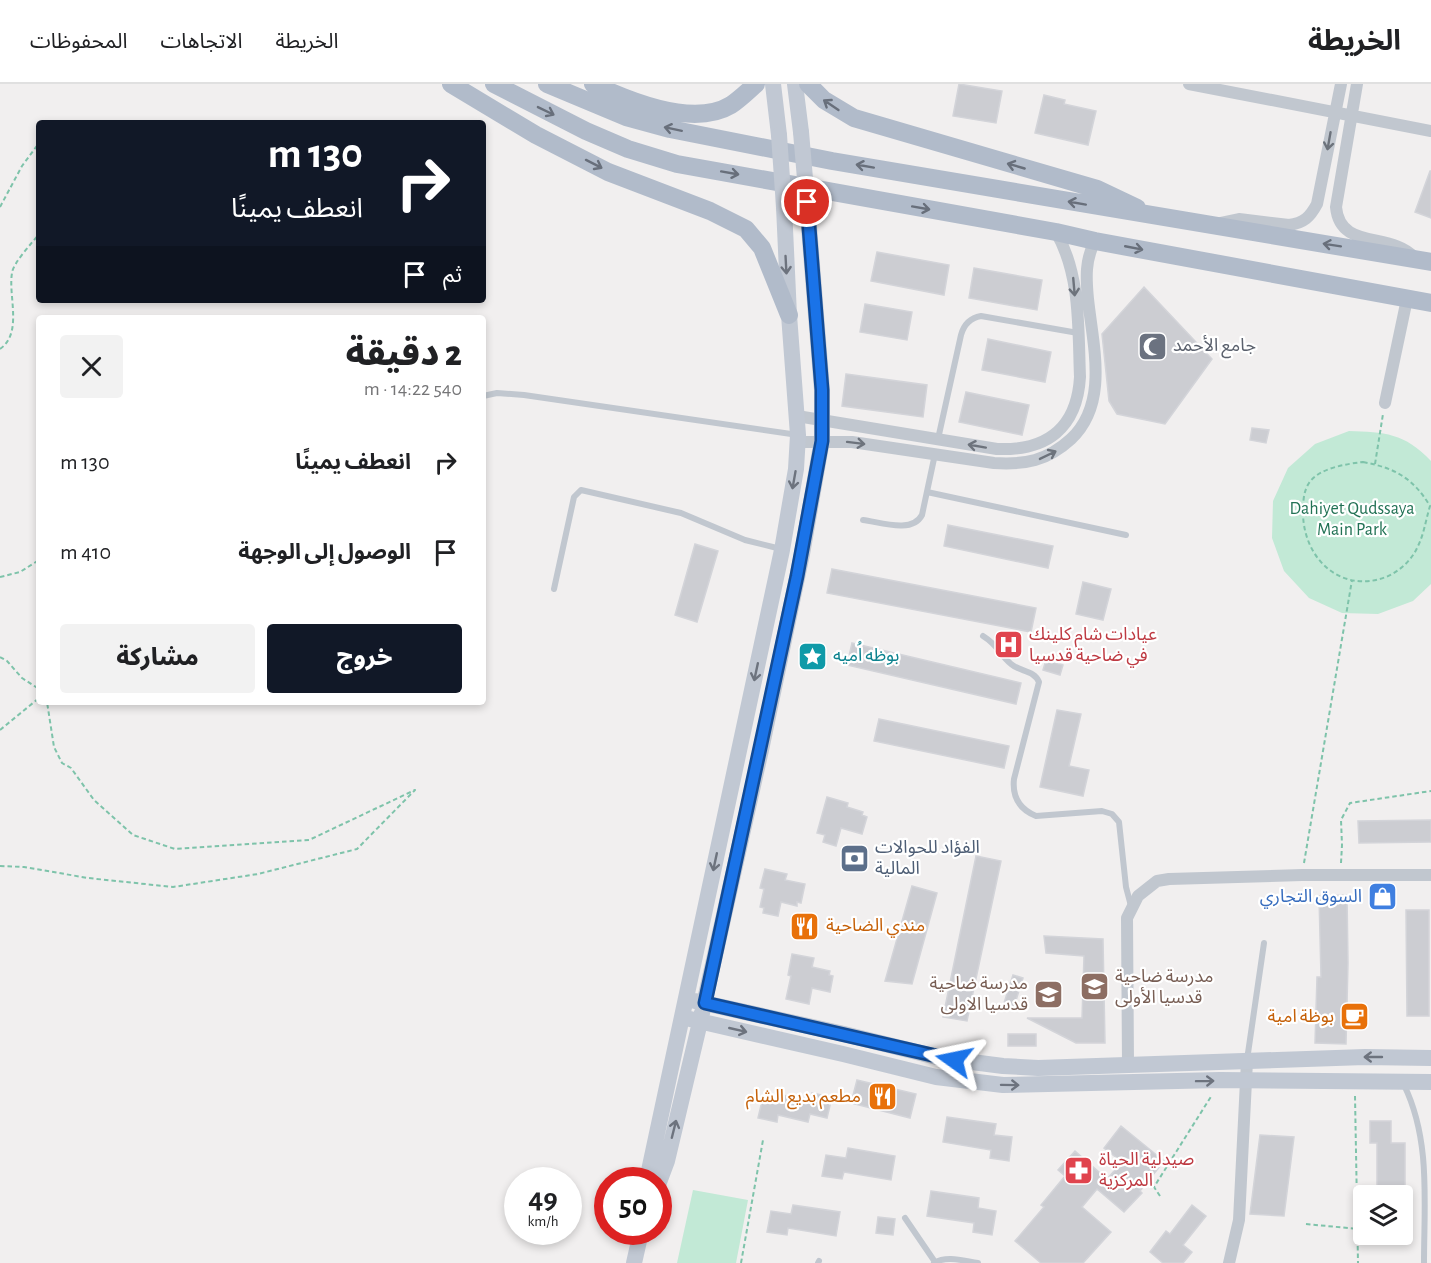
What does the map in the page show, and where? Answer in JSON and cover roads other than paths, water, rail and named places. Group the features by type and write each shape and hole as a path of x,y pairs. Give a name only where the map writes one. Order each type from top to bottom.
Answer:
{"main road":[{"path":"451,84 536,135 608,172 710,211 746,229 762,248 789,315"},
{"path":"494,84 607,140 677,164 1056,232 1431,303"},
{"path":"547,84 626,117 670,129 832,161 1424,261"},
{"path":"593,84 633,102 693,115 729,106 756,84"},
{"path":"650,1167 680,1017 782,550 796,469 797,416 779,135 773,84"},
{"path":"665,1167 705,1003 761,750 802,554 822,441 823,419 807,202 795,84"},
{"path":"808,84 824,100 854,118 1097,189 1124,200 1149,215"},
{"path":"740,747 761,750"},
{"path":"692,967 699,972 711,972"},
{"path":"685,999 941,1058 1003,1066 1038,1068 1431,1058"},
{"path":"680,1017 936,1077 1003,1085 1220,1080 1431,1082"},
{"path":"675,1045 683,1043 694,1049"},
{"path":"1135,1064 1142,1082"},
{"path":"1108,1065 1108,1083"},
{"path":"634,1263 638,1245"}],"street":[{"path":"1189,84 1431,131"},
{"path":"1215,226 1222,222 1239,219 1298,224 1312,214 1317,204 1341,84"},
{"path":"1357,84 1336,207 1337,218 1350,234 1394,244 1424,261"},
{"path":"1317,204 1319,208 1328,212 1336,207"},
{"path":"797,416 997,449 1016,450 1035,446 1052,437 1066,424 1076,408 1080,393 1078,333 1071,265 1056,232"},
{"path":"798,438 852,442 1017,464 1040,459 1061,448 1078,433 1090,412 1095,396 1096,378 1086,276 1088,258 1095,241"},
{"path":"1385,402 1407,299"},
{"path":"935,454 938,439"},
{"path":"1135,1064 1127,918 1131,906 1147,887 1158,881 1169,879 1302,875 1431,875"},
{"path":"1229,1263 1239,1220 1247,1061"}],"lane":[{"path":"938,439 961,335 965,324 970,320 981,316 1078,333"},
{"path":"486,395 497,393 524,395 798,438"},
{"path":"863,520 906,526 916,523 922,515 935,454"},
{"path":"555,590 574,497 581,490 681,513 745,540 782,550"},
{"path":"927,492 1126,536"},
{"path":"983,636 994,643 1012,665 1033,674 1039,682 1014,779 1015,798 1027,813 1036,816 1107,812 1117,817 1126,887 1131,906"},
{"path":"1247,1061 1264,943"},
{"path":"1402,1081 1414,1106 1421,1132 1424,1263"},
{"path":"905,1218 935,1262 948,1259 978,1263"}],"place":[{"name":"جامع الأحمد","path":"1152,346"},
{"name":"عيادات شام كلينك في ضاحية قدسيا","path":"1008,645"},
{"name":"بوظه اُميه","path":"812,656"},
{"name":"الفؤاد للحوالات المالية","path":"854,858"},
{"name":"السوق التجاري","path":"1383,897"},
{"name":"مندي الضاحية","path":"805,926"},
{"name":"مدرسة ضاحية قدسيا الأولى","path":"1094,987"},
{"name":"مدرسة ضاحية قدسيا الاولى","path":"1049,994"},
{"name":"بوظة امية","path":"1355,1017"},
{"name":"مطعم بديع الشام","path":"882,1097"},
{"name":"صيدلية الحياة المركزية","path":"1078,1170"}],"park label":[{"name":"Dahiyet Qudssaya Main Park","path":"1352,519"}]}
